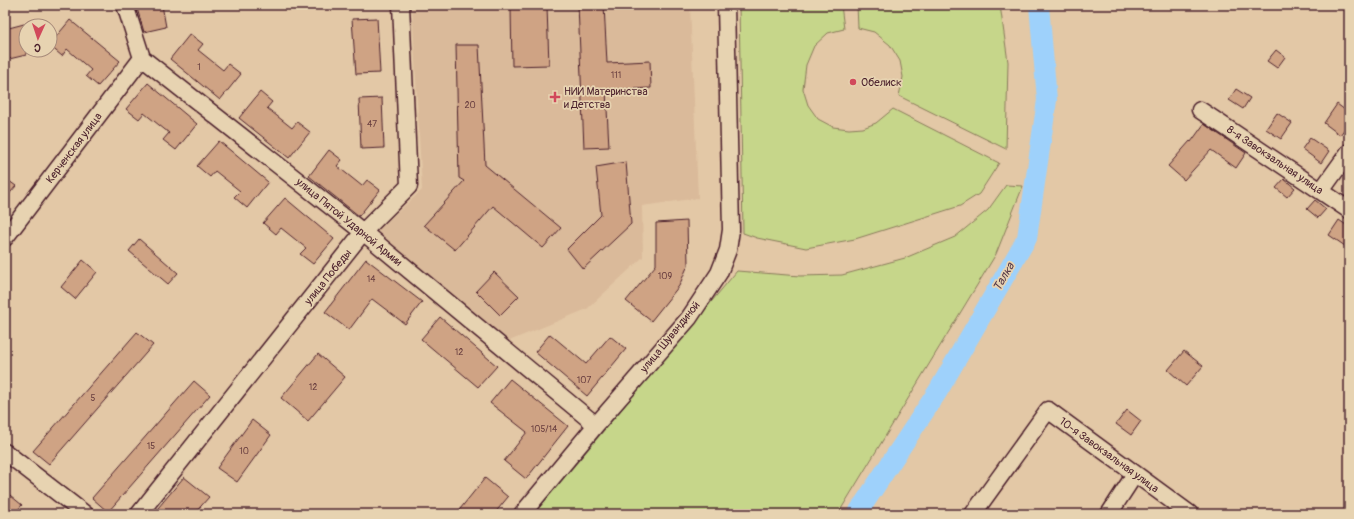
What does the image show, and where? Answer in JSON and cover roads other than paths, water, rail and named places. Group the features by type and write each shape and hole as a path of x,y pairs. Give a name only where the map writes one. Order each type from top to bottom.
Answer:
{"street":[{"path":"125,5 142,58"},
{"name":"улица Победы","path":"139,514 363,232 409,186 401,5"},
{"name":"улица Шувандиной","path":"522,514 596,425 689,318 719,273 728,250 731,230 726,5"},
{"name":"улица Пятой Ударной Армии","path":"142,58 363,232 596,425"},
{"name":"Керченская улица","path":"5,238 142,58"},
{"name":"8-я Завокзальная улица","path":"1200,110 1349,210"},
{"path":"1321,191 1349,152"},
{"name":"10-я Завокзальная улица","path":"973,514 1048,410 1190,514"},
{"path":"5,452 85,514"},
{"path":"1109,514 1135,474"}],"waterway":[{"name":"Талка","path":"857,514 938,391 1027,238 1047,100 1039,5"}],"place":[{"name":"Обелиск","path":"853,82"},
{"name":"НИИ Материнства и Детства","path":"555,97"}]}
